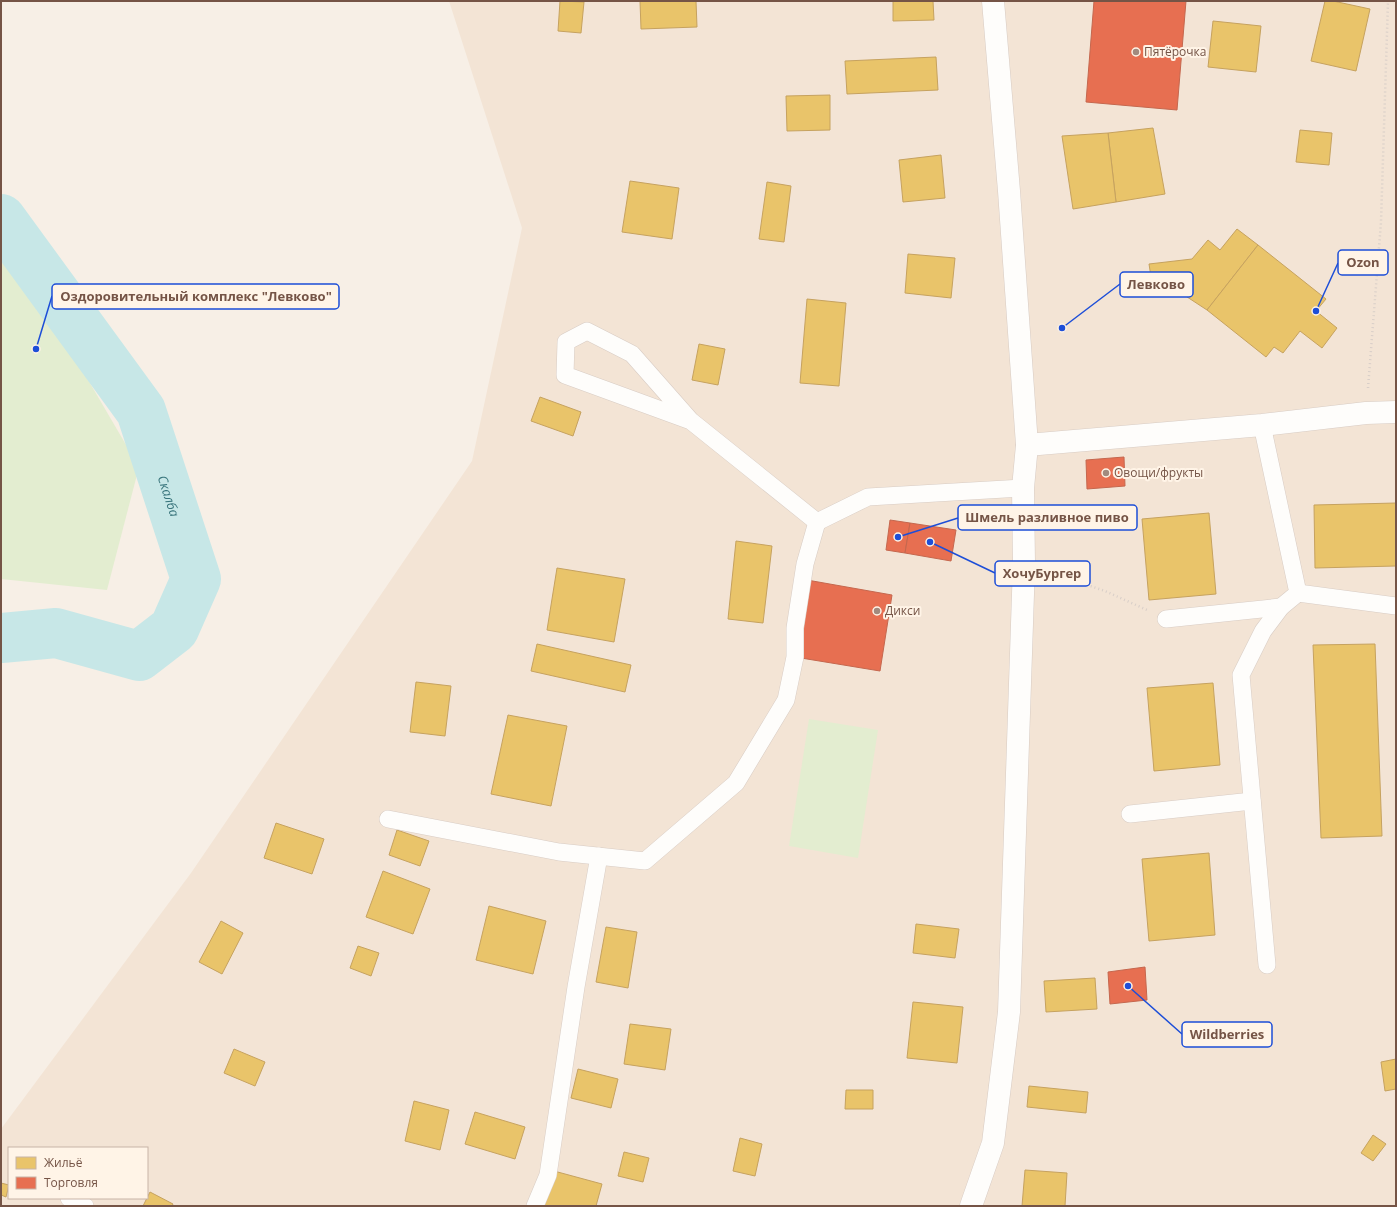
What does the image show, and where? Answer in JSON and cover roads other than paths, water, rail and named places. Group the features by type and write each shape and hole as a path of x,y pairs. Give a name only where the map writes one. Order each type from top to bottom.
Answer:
{"street":[{"path":"971,1206 993,1143 1008,1012 1024,564 1023,488 1027,445 993,1"},
{"path":"1027,445 1262,425 1366,413 1396,412"}],"lane":[{"path":"691,421 565,375 566,342 587,331 632,354 691,421 817,522"},
{"path":"1262,425 1298,593"},
{"path":"388,820 559,852 645,861 736,783 786,700 795,657 795,628 805,564 817,522 868,497 1023,488"},
{"path":"1267,965 1241,676 1263,631 1281,607 1298,593 1396,606"},
{"path":"1166,619 1281,607"},
{"path":"1130,814 1252,801"},
{"path":"535,1206 548,1175 576,987 599,856"},
{"path":"71,1199 84,1206"}],"waterway":[{"name":"Скалба","path":"1,219 141,411 196,579 174,629 139,656 56,633 1,638"}],"place":[{"name":"Пятёрочка","path":"1136,52"},
{"name":"Ozon","path":"1316,311"},
{"name":"Левково","path":"1062,328"},
{"name":"Оздоровительный комплекс \"Левково\"","path":"36,349"},
{"name":"Овощи/фрукты","path":"1106,473"},
{"name":"Шмель разливное пиво","path":"898,537"},
{"name":"ХочуБургер","path":"930,542"},
{"name":"Дикси","path":"877,611"},
{"name":"Wildberries","path":"1128,986"}]}
